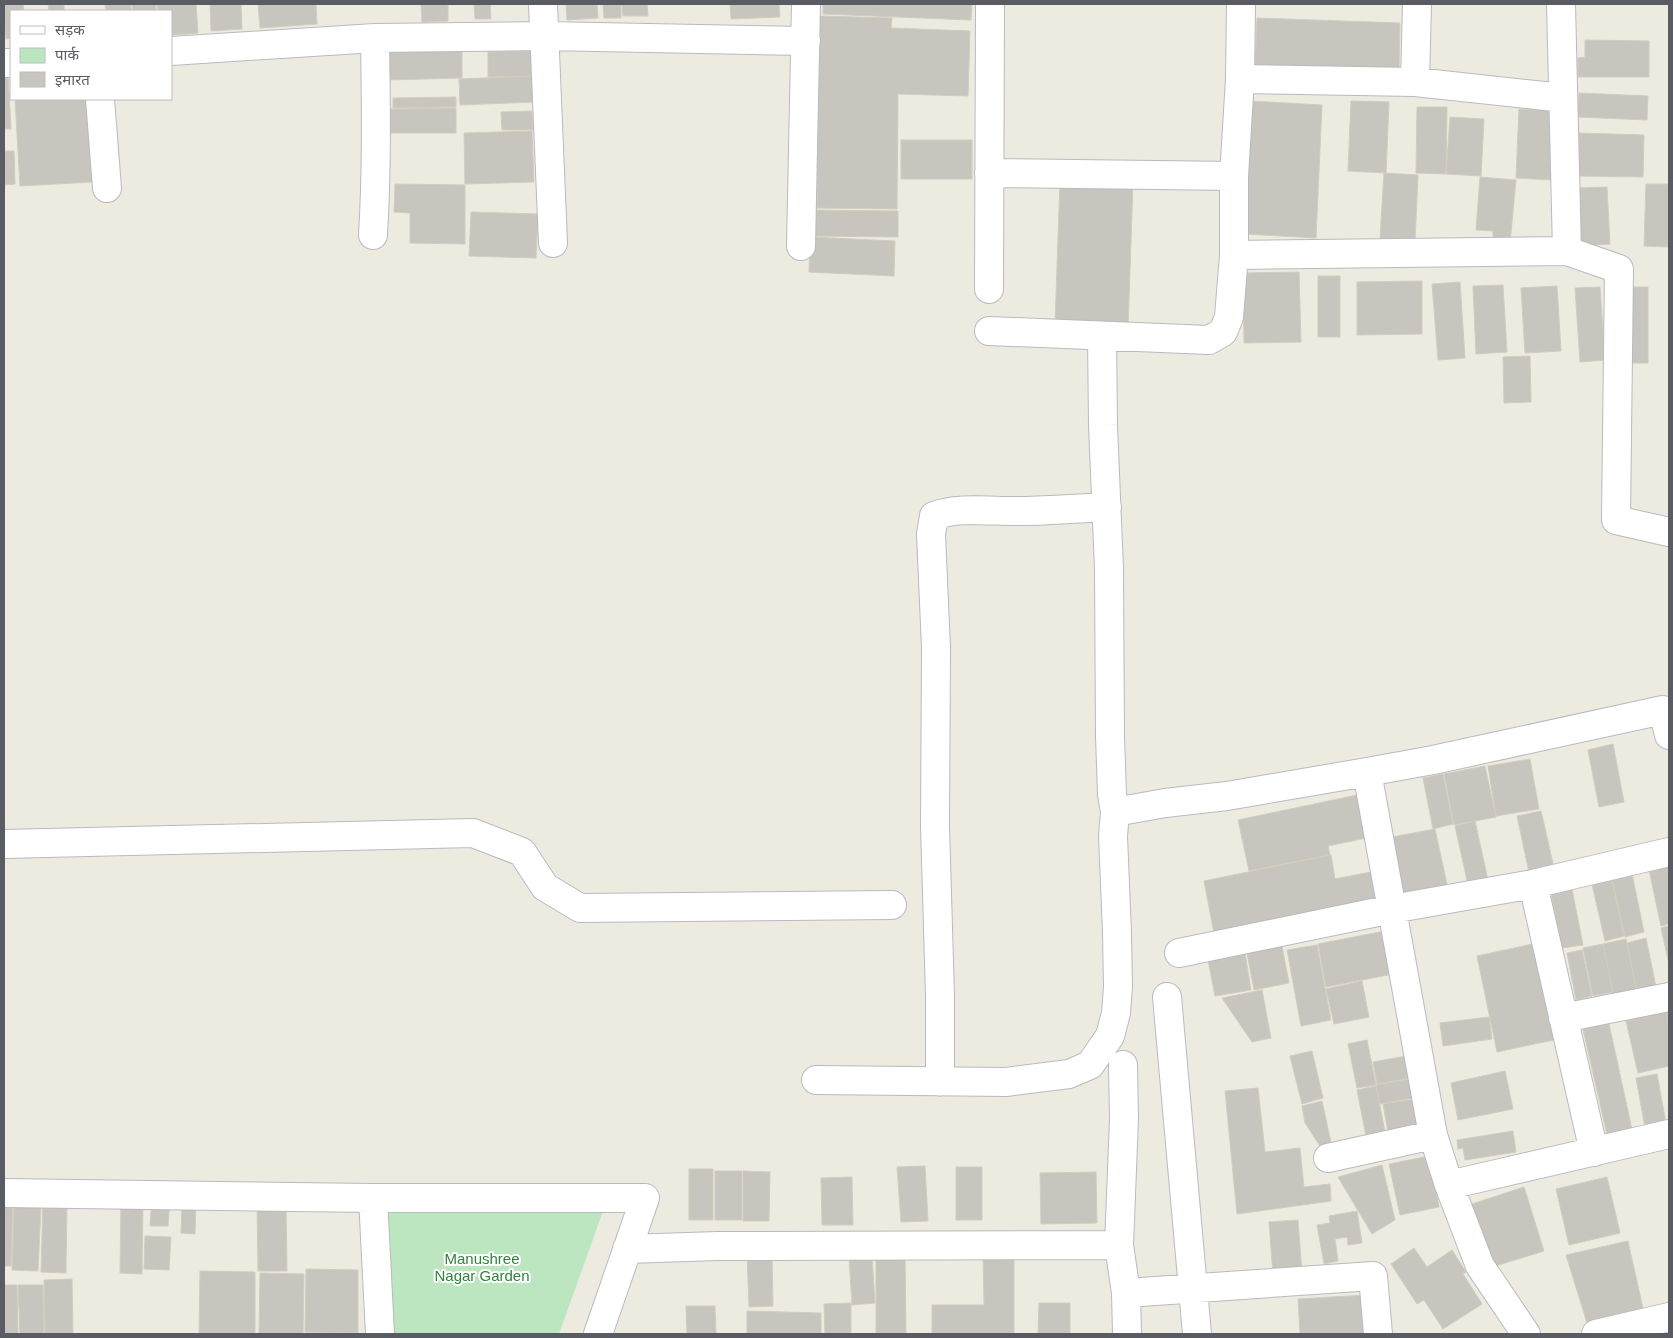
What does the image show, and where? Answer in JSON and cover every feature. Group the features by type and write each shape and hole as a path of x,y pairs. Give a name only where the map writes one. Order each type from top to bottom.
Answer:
{"street":[{"path":"542,4 545,36 553,243"},
{"path":"802,246 806,4"},
{"path":"989,289 990,4"},
{"path":"989,331 1209,340 1223,332 1229,317 1234,255 1234,176 1240,79 1241,4"},
{"path":"1415,82 1417,4"},
{"path":"1561,4 1567,251"},
{"path":"172,51 375,38 545,36 806,41"},
{"path":"373,235 376,153 375,38"},
{"path":"1240,79 1415,82 1563,98"},
{"path":"100,100 107,188"},
{"path":"989,173 1234,176"},
{"path":"1234,255 1567,251 1619,269 1616,520 1669,532"},
{"path":"816,1080 1006,1082 1069,1074 1090,1065 1110,1036 1116,1014 1118,988 1113,836 1115,812 1112,794 1110,736 1109,569 1103,425 1102,336"},
{"path":"940,1082 940,996 935,826 936,648 931,534 934,516 944,512 1024,512 1107,507"},
{"path":"1115,812 1227,796 1433,760 1664,710 1669,735"},
{"path":"1367,772 1434,1135 1480,1266 1526,1334"},
{"path":"4,844 473,833 522,852 545,887 580,908 892,905"},
{"path":"1179,953 1392,909 1533,884 1669,852"},
{"path":"1533,884 1594,1152"},
{"path":"1168,997 1197,1334"},
{"path":"1563,1018 1669,997"},
{"path":"1123,1065 1124,1119 1119,1245 1126,1293 1127,1334"},
{"path":"1450,1184 1669,1134"},
{"path":"1328,1158 1434,1135"},
{"path":"4,1193 373,1198 645,1198 598,1334"},
{"path":"373,1198 380,1334"},
{"path":"627,1249 718,1246 1119,1245"},
{"path":"1126,1293 1373,1276 1378,1334"},
{"path":"1596,1334 1669,1317"}],"green space":[{"name":"Manushree Nagar Garden","path":"607,1200 559,1334 383,1334 378,1202"}],"building":[{"path":"4,4 23,4 24,10 10,10 10,38 6,39"},
{"path":"48,4 64,4 64,10 49,10"},
{"path":"105,4 131,4 131,10 106,10"},
{"path":"132,4 156,4 156,10 133,10"},
{"path":"157,4 196,4 198,33 172,35 172,10 158,10"},
{"path":"210,4 241,4 242,29 211,31"},
{"path":"258,4 316,4 317,24 260,28"},
{"path":"421,4 448,4 448,21 422,22"},
{"path":"474,4 490,4 491,19 475,19"},
{"path":"566,4 597,4 598,18 567,20"},
{"path":"603,4 621,4 621,18 604,18"},
{"path":"622,4 647,4 648,16 623,16"},
{"path":"730,4 779,4 780,17 731,19"},
{"path":"823,4 972,4 971,20 823,14"},
{"path":"819,16 892,18 891,28 970,31 968,96 898,94 897,209 817,208"},
{"path":"1257,18 1400,23 1399,70 1255,65"},
{"path":"1585,40 1649,41 1649,77 1578,77 1578,58 1585,57"},
{"path":"462,51 462,78 387,80 386,52"},
{"path":"533,51 533,76 488,77 488,52"},
{"path":"4,73 8,73 11,129 4,129"},
{"path":"534,76 535,102 460,105 459,79"},
{"path":"1579,93 1648,96 1647,120 1578,117"},
{"path":"456,97 456,107 393,108 393,98"},
{"path":"15,100 88,100 93,182 20,186"},
{"path":"1250,101 1322,105 1316,238 1244,234"},
{"path":"1351,101 1389,102 1386,173 1348,171"},
{"path":"1417,107 1447,107 1446,174 1416,173"},
{"path":"456,108 456,133 390,133 390,109"},
{"path":"1519,109 1555,111 1552,180 1516,178"},
{"path":"532,111 533,130 502,130 501,112"},
{"path":"1450,117 1484,119 1481,176 1446,174"},
{"path":"532,131 534,182 465,184 464,133"},
{"path":"1579,133 1644,135 1643,177 1578,176"},
{"path":"901,140 972,140 972,179 901,179"},
{"path":"4,151 14,151 15,184 4,185"},
{"path":"1384,173 1418,175 1415,241 1380,239"},
{"path":"1480,177 1516,180 1510,243 1493,242 1493,231 1476,230"},
{"path":"1060,181 1133,184 1128,328 1055,325"},
{"path":"395,184 465,185 465,244 410,243 410,213 394,212"},
{"path":"1646,184 1669,184 1669,247 1644,246"},
{"path":"1607,187 1610,244 1580,246 1576,188"},
{"path":"811,210 898,211 898,237 811,236"},
{"path":"471,212 538,214 536,258 469,256"},
{"path":"810,237 895,241 894,276 809,272"},
{"path":"1299,272 1301,342 1244,343 1243,273"},
{"path":"1318,276 1340,276 1340,337 1318,337"},
{"path":"1422,281 1422,334 1357,335 1357,282"},
{"path":"1460,282 1465,358 1438,360 1432,284"},
{"path":"1503,285 1507,352 1476,354 1473,286"},
{"path":"1557,286 1561,351 1525,353 1521,288"},
{"path":"1600,287 1605,360 1580,362 1575,288"},
{"path":"1628,287 1648,287 1648,363 1628,363"},
{"path":"1530,356 1531,402 1504,403 1503,357"},
{"path":"1613,744 1624,802 1599,807 1588,750"},
{"path":"1530,759 1539,809 1496,816 1488,766"},
{"path":"1485,766 1496,817 1454,825 1444,774"},
{"path":"1443,774 1453,824 1433,829 1423,778"},
{"path":"1357,795 1366,838 1328,846 1330,855 1249,871 1238,820"},
{"path":"1541,811 1555,872 1530,877 1517,816"},
{"path":"1475,821 1488,880 1468,885 1455,826"},
{"path":"1435,829 1448,889 1404,898 1392,837"},
{"path":"1331,855 1335,879 1371,872 1378,902 1215,938 1204,881"},
{"path":"1669,866 1669,924 1661,926 1649,870"},
{"path":"1632,874 1644,932 1625,937 1612,878"},
{"path":"1611,876 1624,936 1605,941 1591,880"},
{"path":"1571,884 1583,945 1562,948 1550,888"},
{"path":"1669,926 1669,964 1661,928"},
{"path":"1385,931 1393,974 1326,987 1318,944"},
{"path":"1646,938 1657,992 1638,996 1627,943"},
{"path":"1626,939 1636,989 1613,994 1603,944"},
{"path":"1537,943 1558,1039 1497,1052 1477,956"},
{"path":"1603,944 1613,992 1593,996 1583,948"},
{"path":"1317,945 1331,1020 1301,1026 1287,950"},
{"path":"1282,946 1289,983 1254,990 1247,953"},
{"path":"1582,950 1592,996 1576,1000 1567,953"},
{"path":"1245,953 1251,990 1215,996 1208,960"},
{"path":"1362,981 1369,1017 1334,1024 1326,989"},
{"path":"1262,990 1271,1038 1252,1042 1222,998"},
{"path":"1668,1011 1669,1066 1638,1073 1626,1021"},
{"path":"1489,1017 1492,1039 1443,1046 1440,1023"},
{"path":"1609,1024 1633,1134 1608,1139 1583,1029"},
{"path":"1367,1040 1376,1085 1357,1088 1348,1044"},
{"path":"1312,1051 1323,1098 1302,1104 1290,1056"},
{"path":"1406,1056 1410,1078 1377,1084 1373,1062"},
{"path":"1505,1071 1513,1109 1458,1120 1451,1083"},
{"path":"1657,1074 1667,1129 1646,1133 1636,1078"},
{"path":"1409,1079 1413,1098 1380,1104 1376,1085"},
{"path":"1376,1086 1386,1137 1367,1141 1357,1090"},
{"path":"1258,1088 1265,1152 1300,1148 1304,1187 1330,1184 1331,1201 1237,1214 1225,1091"},
{"path":"1415,1099 1419,1127 1388,1132 1383,1104"},
{"path":"1322,1101 1332,1147 1322,1149 1305,1123 1302,1106"},
{"path":"1513,1131 1516,1152 1465,1160 1463,1148 1458,1149 1457,1140"},
{"path":"1429,1156 1439,1207 1400,1215 1389,1164"},
{"path":"1382,1165 1395,1220 1372,1234 1338,1177"},
{"path":"925,1166 928,1221 901,1222 897,1167"},
{"path":"956,1167 982,1167 982,1220 956,1220"},
{"path":"689,1169 713,1169 713,1220 689,1220"},
{"path":"715,1171 742,1171 742,1220 715,1220"},
{"path":"743,1171 770,1172 769,1221 743,1221"},
{"path":"1096,1172 1097,1223 1041,1224 1040,1173"},
{"path":"852,1177 853,1225 822,1225 821,1178"},
{"path":"1607,1177 1620,1233 1569,1245 1556,1189"},
{"path":"1524,1187 1544,1251 1489,1268 1469,1205"},
{"path":"152,1197 170,1198 168,1226 150,1226"},
{"path":"43,1201 67,1202 66,1273 41,1272"},
{"path":"121,1201 143,1201 142,1274 120,1273"},
{"path":"196,1201 195,1234 181,1233 182,1207"},
{"path":"257,1202 286,1202 287,1271 258,1271"},
{"path":"4,1204 13,1204 11,1266 4,1266"},
{"path":"14,1204 41,1205 38,1271 12,1270"},
{"path":"1357,1211 1362,1243 1348,1245 1347,1237 1335,1239 1338,1261 1324,1264 1317,1225 1330,1223 1329,1216"},
{"path":"1298,1220 1302,1273 1273,1275 1269,1222"},
{"path":"145,1236 171,1237 169,1270 144,1269"},
{"path":"1628,1241 1644,1313 1588,1326 1566,1255"},
{"path":"1414,1248 1427,1267 1452,1250 1466,1272 1463,1274 1482,1304 1443,1329 1424,1300 1417,1304 1391,1264"},
{"path":"772,1254 773,1306 749,1307 747,1255"},
{"path":"876,1254 905,1254 906,1334 876,1334"},
{"path":"983,1254 1014,1254 1014,1334 932,1334 932,1305 984,1305"},
{"path":"872,1256 875,1303 852,1305 849,1257"},
{"path":"306,1269 358,1270 358,1333 305,1332"},
{"path":"200,1271 255,1272 255,1334 199,1334"},
{"path":"260,1273 304,1274 303,1334 259,1334"},
{"path":"72,1279 73,1334 45,1334 44,1280"},
{"path":"4,1285 17,1285 18,1334 4,1334"},
{"path":"18,1285 43,1285 44,1334 20,1334"},
{"path":"1366,1295 1368,1334 1300,1334 1298,1299"},
{"path":"851,1303 851,1334 825,1334 824,1304"},
{"path":"1039,1303 1070,1303 1070,1334 1038,1334"},
{"path":"686,1306 715,1306 716,1334 687,1334"},
{"path":"747,1311 821,1313 821,1334 747,1334"}]}
